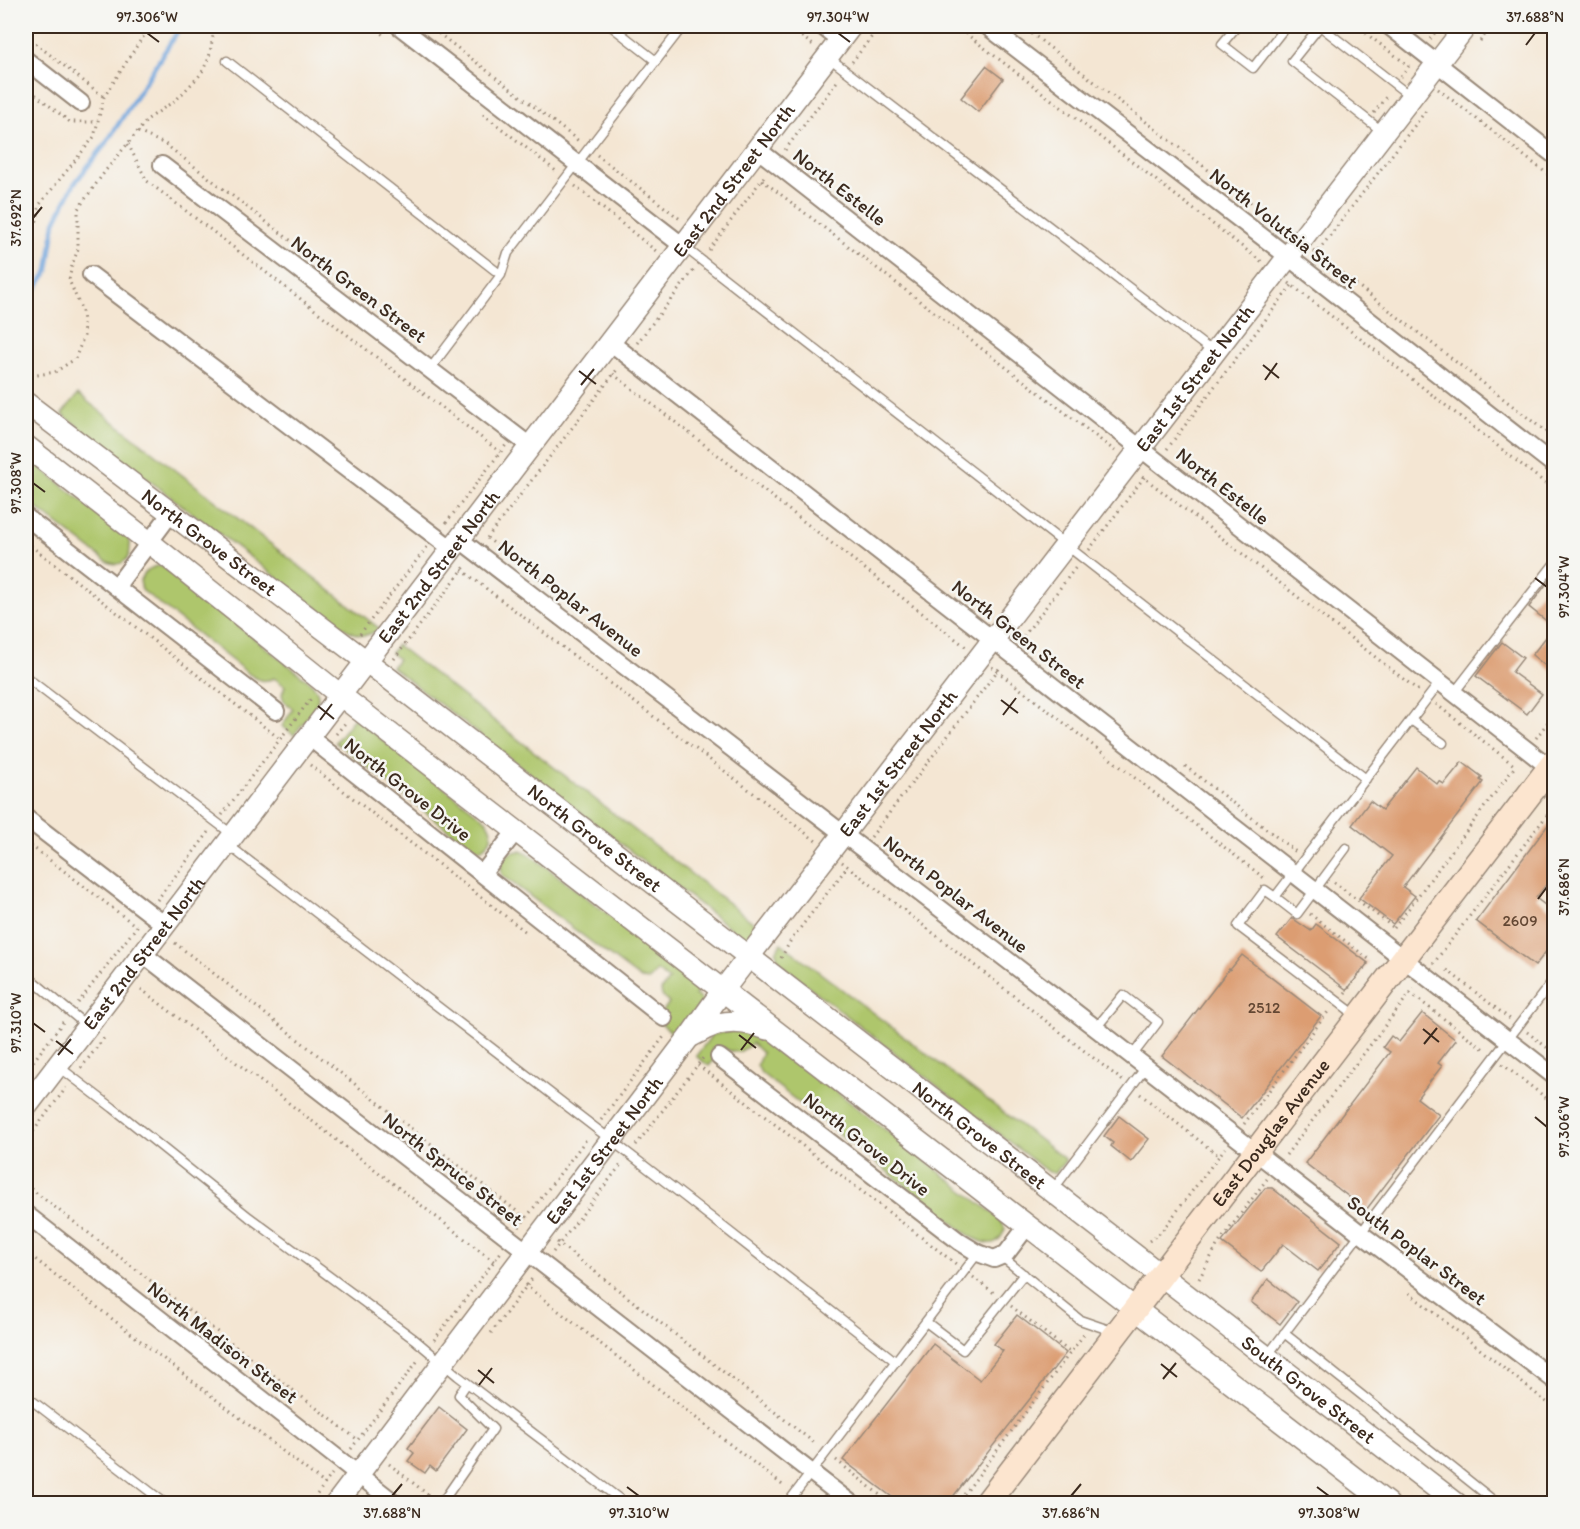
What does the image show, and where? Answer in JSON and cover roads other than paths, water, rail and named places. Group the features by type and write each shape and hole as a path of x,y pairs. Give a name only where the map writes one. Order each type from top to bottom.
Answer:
{"main road":[{"name":"East Douglas Avenue","path":"986,1503 1358,1017 1553,767"}],"street":[{"path":"822,26 846,33"},
{"name":"North Volutsia Street","path":"987,26 1281,264 1554,465"},
{"path":"1389,26 1435,77 1554,155"},
{"path":"394,33 578,164 683,246"},
{"name":"East 2nd Street North","path":"26,1107 757,149 820,51 846,33"},
{"name":"East 1st Street North","path":"339,1500 723,990 1281,264 1384,132 1420,102 1435,77 1473,33"},
{"path":"26,60 81,103"},
{"name":"North Estelle","path":"757,149 1454,693 1553,767"},
{"name":"North Green Street","path":"162,165 530,446"},
{"name":"North Poplar Avenue","path":"91,275 844,834 1255,1152"},
{"name":"North Green Street","path":"610,342 1554,1076"},
{"name":"North Grove Street","path":"26,403 750,956 1160,1275"},
{"name":"North Grove Street","path":"26,446 340,695 1135,1308"},
{"path":"116,587 171,513"},
{"path":"26,517 276,711"},
{"name":"North Grove Drive","path":"309,737 664,1018"},
{"path":"26,818 165,925"},
{"path":"482,874 516,831"},
{"name":"North Spruce Street","path":"142,954 852,1503"},
{"path":"690,1036 717,1024 742,1022 780,1033"},
{"name":"North Grove Drive","path":"719,1057 960,1242 991,1256"},
{"name":"South Poplar Street","path":"1255,1152 1554,1380"},
{"name":"North Madison Street","path":"26,1214 396,1503"},
{"path":"991,1256 1006,1254 1028,1225"},
{"name":"South Grove Street","path":"1160,1275 1457,1503"},
{"path":"1135,1308 1388,1503"}],"lane":[{"path":"610,26 656,61"},
{"path":"430,369 501,275 508,253 683,26"},
{"path":"1237,26 1222,44 1253,68 1286,26"},
{"path":"1384,132 1292,61 1320,26 1420,102"},
{"path":"820,51 1213,353"},
{"path":"226,61 501,275"},
{"path":"683,246 1366,779"},
{"path":"1454,693 1554,564"},
{"path":"26,677 217,822 230,840 611,1141 895,1361"},
{"path":"1275,897 1440,682"},
{"path":"1411,720 1443,743"},
{"path":"1346,848 1297,914 1265,890 1238,926 1358,1017"},
{"path":"26,975 87,1026"},
{"path":"1266,1357 1554,980"},
{"path":"1096,1028 1123,995 1158,1022 1132,1056"},
{"path":"57,1066 249,1216 414,1339 442,1364 626,1503"},
{"path":"1052,1191 1146,1067"},
{"path":"787,1503 965,1270 991,1256 1024,1275 1080,1320 1116,1332"},
{"path":"926,1322 963,1350 1024,1275"},
{"path":"1284,1333 1498,1503"},
{"path":"441,1503 493,1430 459,1395 467,1383"},
{"path":"26,1396 166,1503"}],"waterway":[{"path":"26,302 48,271 55,222 74,184 107,142 181,26"}]}
